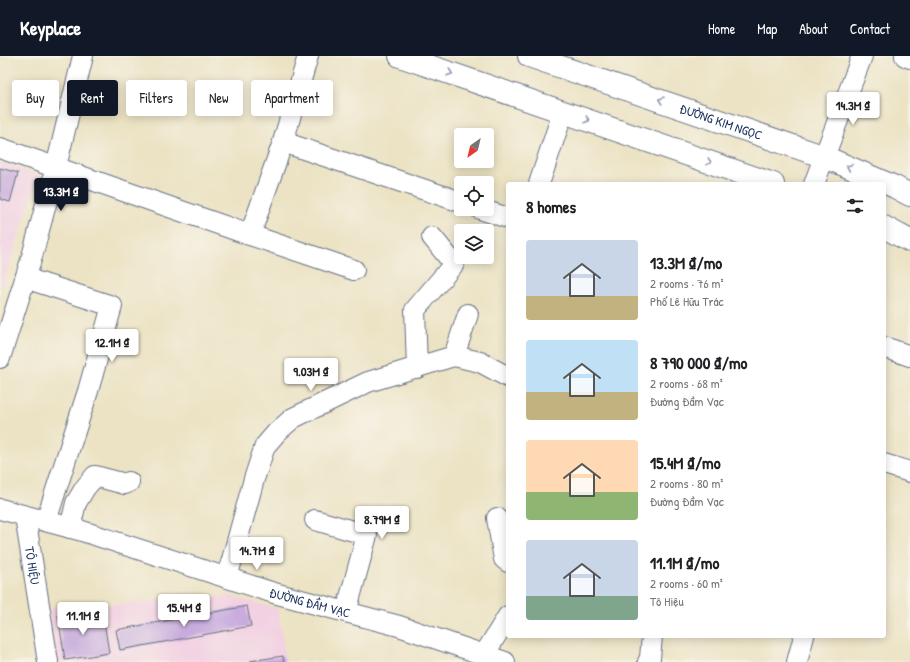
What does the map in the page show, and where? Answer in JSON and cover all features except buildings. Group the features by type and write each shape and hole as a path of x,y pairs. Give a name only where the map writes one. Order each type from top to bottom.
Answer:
{"main road":[{"path":"400,56 767,182"},
{"name":"ĐƯỜNG KIM NGỌC","path":"529,56 825,157 881,182"},
{"name":"ĐƯỜNG KIM NGỌC","path":"886,184 910,195"},
{"path":"886,228 910,241"}],"street":[{"path":"0,358 8,305 25,278 56,167 83,56"},
{"path":"250,235 283,142 308,56"},
{"path":"815,182 862,56"},
{"path":"905,56 910,58"},
{"path":"540,182 562,112"},
{"path":"283,142 454,200"},
{"path":"0,148 354,270"},
{"path":"494,214 506,217"},
{"path":"417,368 415,310 454,264 432,237"},
{"path":"25,278 112,306 88,392 46,521"},
{"path":"454,356 468,314"},
{"path":"886,348 910,356"},
{"path":"227,578 254,478 265,446 277,432 293,418 368,382 454,356 480,362 506,376"},
{"path":"886,465 910,472"},
{"path":"70,528 76,503 85,488 95,476 125,484 129,482"},
{"name":"ĐƯỜNG ĐẦM VẠC","path":"0,510 70,528 274,593 399,626 505,662"},
{"name":"TÔ HIỆU","path":"25,516 48,662"},
{"path":"497,518 504,559 506,560"},
{"path":"315,520 367,535 346,612"},
{"path":"484,655 506,619"},
{"path":"648,662 650,658 652,638"},
{"path":"797,662 803,638"}],"shaded area":[{"path":"0,162 39,175 1,289 0,288"},
{"path":"230,596 278,609 286,662 56,662 48,609"}]}
